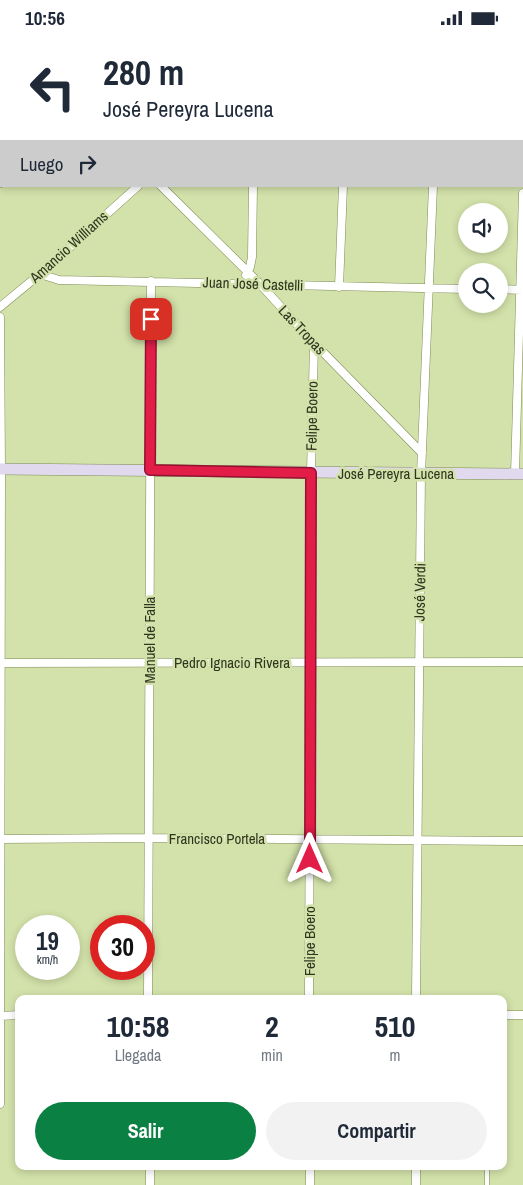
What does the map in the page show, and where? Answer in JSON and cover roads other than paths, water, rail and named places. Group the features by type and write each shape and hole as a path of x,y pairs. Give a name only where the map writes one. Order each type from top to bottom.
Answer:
{"street":[{"name":"Amancio Williams","path":"0,307 40,274 137,187"},
{"name":"Las Tropas","path":"162,187 258,283 422,453"},
{"path":"240,283 247,272 252,257 253,187"},
{"path":"339,287 342,187"},
{"name":"José Verdi","path":"416,995 421,474 433,187"},
{"path":"519,474 523,193"},
{"name":"Juan José Castelli","path":"40,274 59,280 458,289"},
{"name":"Manuel de Falla","path":"148,995 152,281"},
{"path":"508,289 521,290"},
{"path":"0,317 0,1104"},
{"name":"Felipe Boero","path":"309,995 311,473 314,343"},
{"name":"José Pereyra Lucena","path":"1,469 519,474"},
{"name":"Pedro Ignacio Rivera","path":"0,663 523,662"},
{"name":"Francisco Portela","path":"1,839 149,838 523,841"},
{"path":"0,1016 15,1015"},
{"path":"507,1015 523,1015"},
{"path":"150,1170 150,1185"},
{"path":"310,1170 310,1185"},
{"path":"416,1170 416,1185"}],"lane":[{"path":"487,1170 487,1185"}]}
